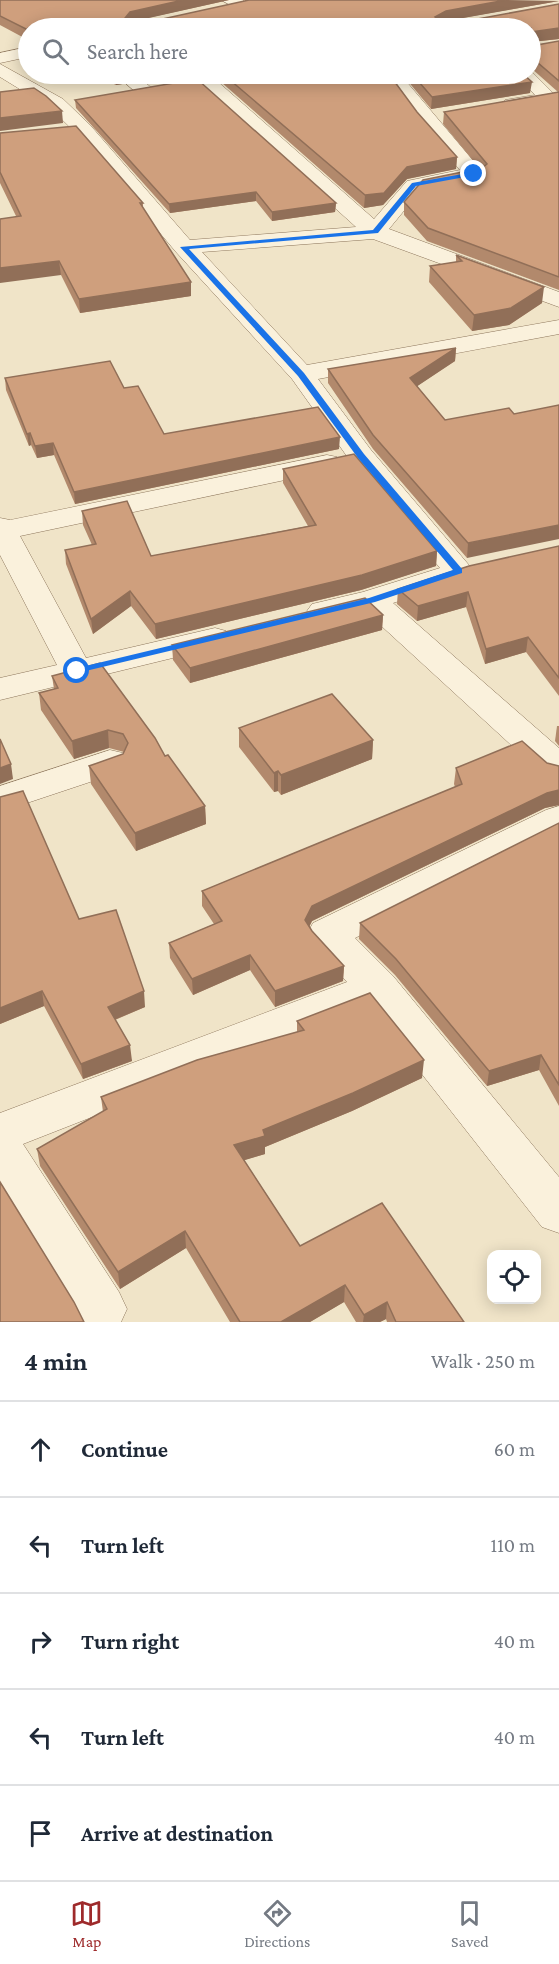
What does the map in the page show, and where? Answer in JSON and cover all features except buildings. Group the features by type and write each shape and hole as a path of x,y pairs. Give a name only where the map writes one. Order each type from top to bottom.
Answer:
{"street":[{"path":"0,58 18,54"},
{"path":"0,69 18,78"},
{"path":"30,84 67,102 73,130 301,374 361,456 459,571"},
{"path":"137,84 145,90"},
{"path":"123,94 173,84"},
{"path":"209,84 375,232 559,300"},
{"path":"184,247 375,232 414,185 474,174 424,118 399,84"},
{"path":"493,107 550,98 535,84"},
{"path":"424,118 447,114"},
{"path":"301,374 559,327"},
{"path":"77,671 1,529 361,456"},
{"path":"292,619 371,600 459,571 492,564"},
{"path":"371,600 559,768"},
{"path":"0,689 247,630"},
{"path":"0,799 110,762"},
{"path":"559,819 327,934 378,988 559,1212"},
{"path":"0,1133 378,988"},
{"path":"0,1148 102,1309"}],"route":[{"path":"77,671 371,600 459,571 361,456 301,374 184,247 375,232 414,185 474,174"}]}
